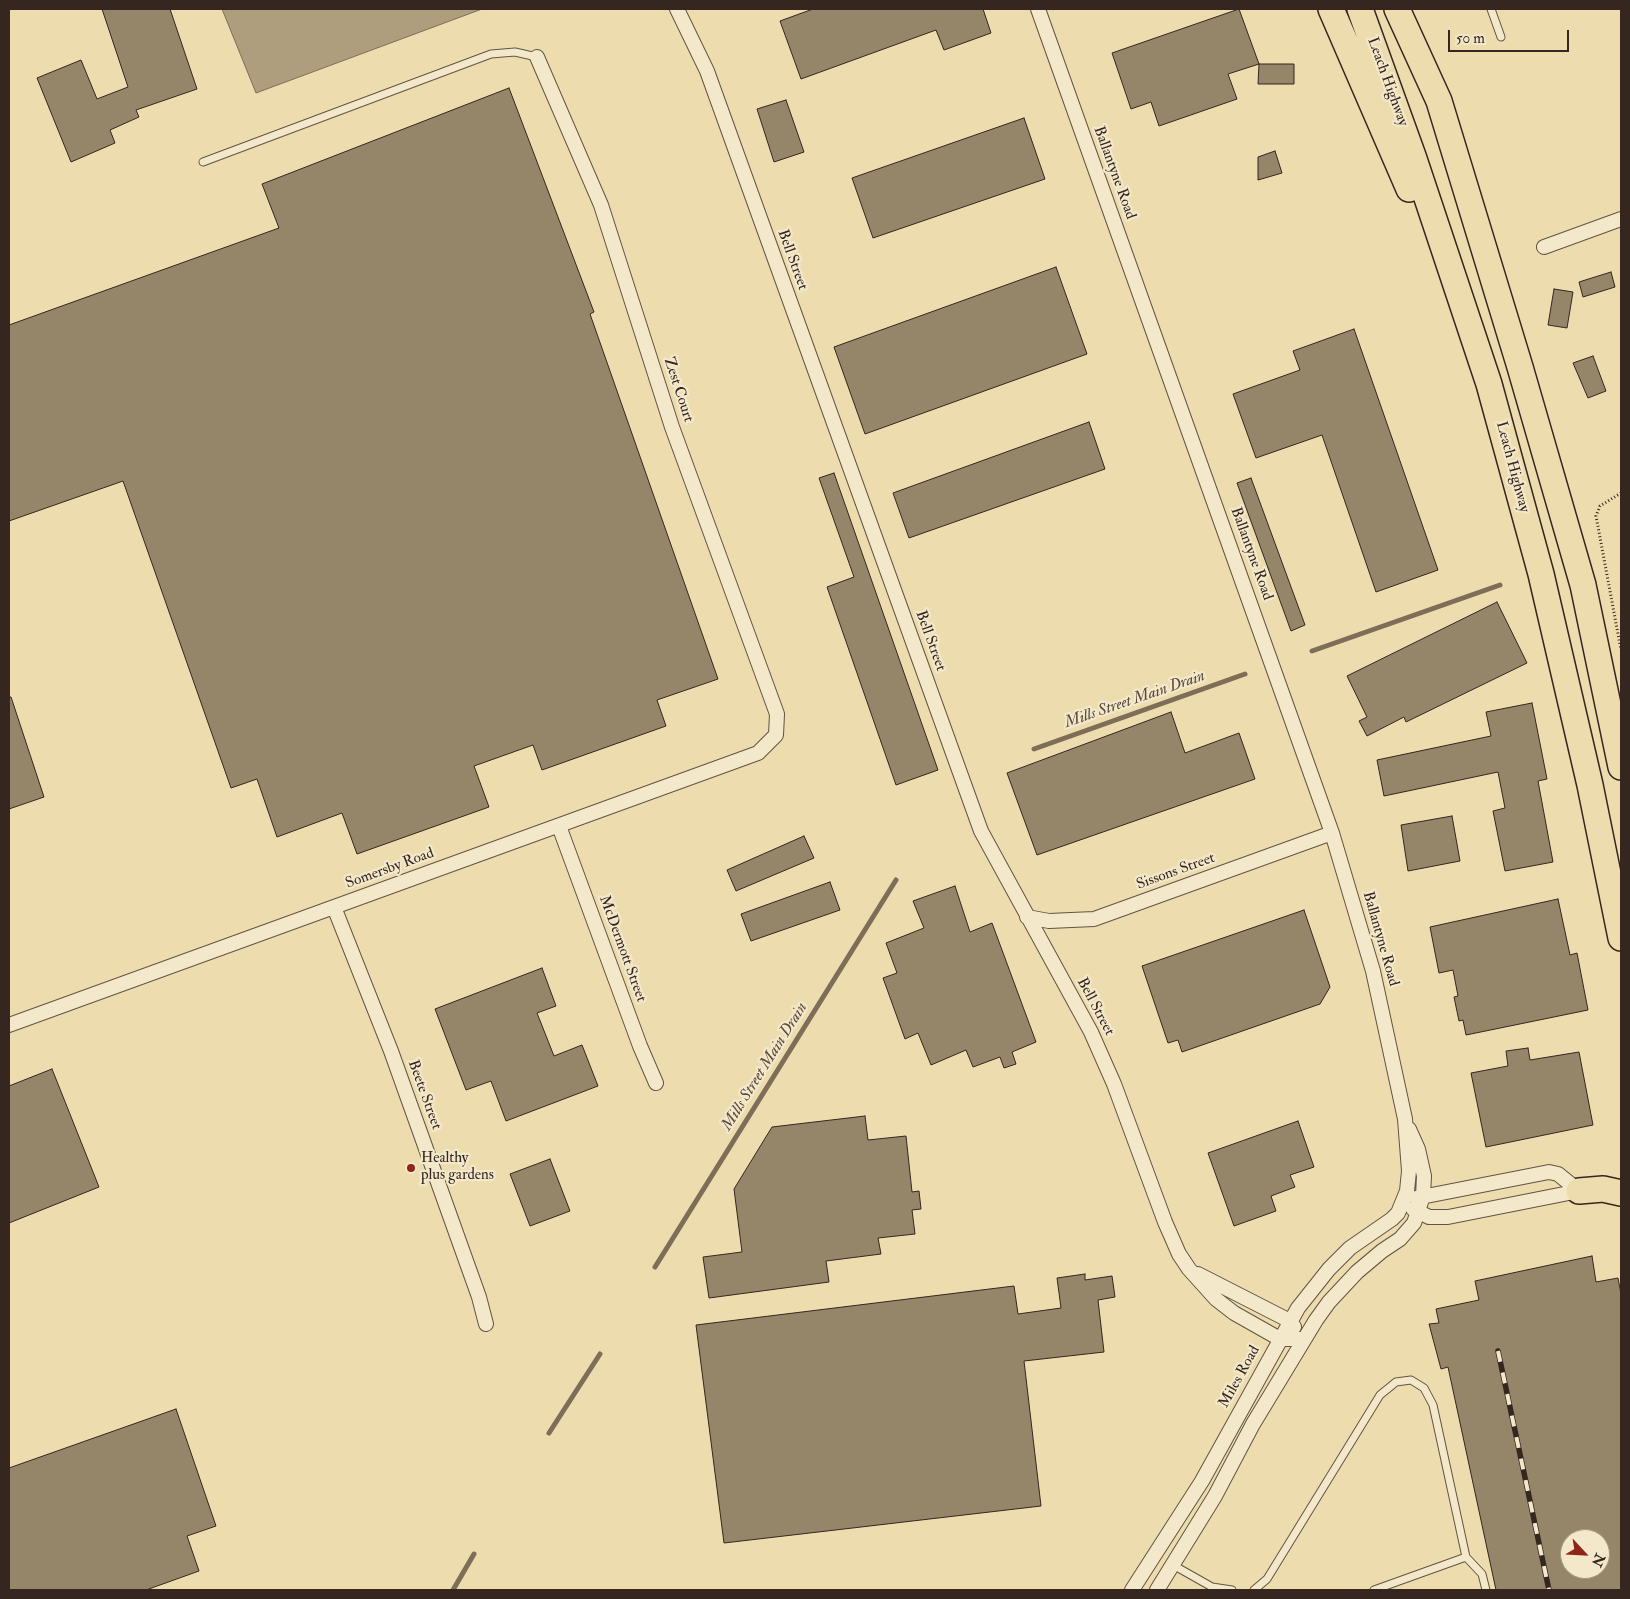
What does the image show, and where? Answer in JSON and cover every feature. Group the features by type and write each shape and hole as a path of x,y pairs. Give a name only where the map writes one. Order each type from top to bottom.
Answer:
{"highway":[{"path":"1331,9 1477,348"},
{"name":"Leach Highway","path":"1360,9 1413,156 1477,348 1541,574 1590,785 1621,938"},
{"path":"1397,9 1439,101"},
{"path":"1414,9 1439,101 1526,386 1583,585 1621,767"},
{"path":"1579,1191 1603,1189 1621,1193"}],"street":[{"name":"Bell Street","path":"677,9 707,71 981,831 1090,1032 1114,1084 1165,1222 1179,1254 1189,1268 1225,1307 1280,1339"},
{"name":"Ballantyne Road","path":"1038,9 1332,833 1373,970 1405,1119 1409,1171 1404,1202"},
{"name":"Zest Court","path":"537,57 601,205 672,427 777,714 776,735"},
{"path":"1544,247 1621,219"},
{"name":"Somersby Road","path":"9,1025 758,753 776,735"},
{"name":"McDermott Street","path":"559,826 640,1046 656,1083"},
{"name":"Sissons Street","path":"1027,917 1049,921 1094,919 1332,833"},
{"name":"Beete Street","path":"334,907 391,1051 479,1298 486,1324"},
{"name":"Ballantyne Road","path":"1405,1119 1418,1149 1424,1176 1423,1196 1418,1213"},
{"path":"1404,1202 1423,1196 1451,1193 1549,1172 1558,1174 1579,1191"},
{"path":"1424,1176 1434,1188 1451,1193"},
{"path":"1157,1590 1215,1496 1253,1424 1303,1339 1343,1286 1373,1257 1423,1221 1579,1191"},
{"path":"1404,1202 1418,1213 1436,1218"},
{"name":"Miles Road","path":"1132,1590 1202,1481 1290,1321 1329,1269 1350,1248 1392,1219 1404,1202"},
{"path":"1407,1232 1418,1213"},
{"path":"1189,1268 1290,1321 1303,1339"},
{"path":"1280,1339 1303,1339"}],"lane":[{"path":"1491,9 1501,37"},
{"path":"203,162 491,54 515,52 537,57"},
{"path":"1254,1590 1267,1579 1380,1395 1388,1387 1403,1380 1418,1383 1430,1396 1466,1557 1482,1574 1486,1590"},
{"path":"1374,1590 1466,1557"},
{"path":"1173,1565 1204,1584 1232,1590"}],"path":[{"path":"1621,493 1600,506 1596,516 1621,650"}],"shaded area":[{"path":"222,9 482,9 256,93"}],"building":[{"path":"102,9 170,9 197,89 136,110 139,117 110,130 115,143 71,162 37,78 81,60 97,99 128,87"},
{"path":"813,9 983,9 991,33 944,50 936,30 801,79 780,21"},
{"path":"1239,9 1259,64 1228,74 1237,99 1159,126 1151,102 1131,109 1112,53"},
{"path":"1259,64 1294,64 1294,84 1258,84"},
{"path":"509,88 594,312 590,314 718,679 657,700 666,726 542,770 533,745 474,766 489,807 357,854 342,813 277,837 257,779 231,788 123,481 9,521 9,325 279,228 262,184"},
{"path":"786,100 804,152 774,162 757,109"},
{"path":"1024,118 1045,179 873,238 852,178"},
{"path":"1275,151 1282,173 1258,180 1258,157"},
{"path":"1056,267 1087,354 865,434 834,347"},
{"path":"1611,272 1615,287 1583,297 1579,282"},
{"path":"1554,289 1573,292 1567,328 1548,325"},
{"path":"1354,329 1438,570 1376,592 1322,435 1256,458 1233,394 1300,370 1293,351"},
{"path":"1593,356 1606,391 1588,398 1573,363"},
{"path":"1089,422 1105,469 909,538 893,493"},
{"path":"834,473 938,770 896,785 827,587 854,577 819,478"},
{"path":"1251,478 1305,625 1291,631 1237,483"},
{"path":"1497,602 1527,663 1406,722 1404,717 1367,736 1359,721 1367,717 1347,676"},
{"path":"9,697 11,697 44,797 9,809"},
{"path":"1532,703 1547,779 1538,781 1553,862 1505,871 1493,811 1505,808 1498,772 1384,796 1377,760 1491,736 1486,712"},
{"path":"1171,712 1185,753 1239,733 1255,779 1037,855 1007,773"},
{"path":"1452,816 1460,861 1408,871 1401,825"},
{"path":"804,836 814,858 736,891 727,870"},
{"path":"830,882 840,910 751,941 741,914"},
{"path":"955,886 970,932 992,923 1036,1042 1012,1052 1016,1064 1004,1068 1000,1057 973,1067 966,1050 931,1065 918,1033 905,1039 883,978 897,973 886,943 924,928 913,901"},
{"path":"1558,899 1570,955 1577,953 1588,1010 1466,1035 1463,1020 1459,1021 1454,997 1458,996 1453,970 1439,973 1430,927"},
{"path":"1304,910 1330,987 1320,1004 1182,1052 1178,1040 1168,1043 1142,966"},
{"path":"542,968 556,1006 537,1013 554,1056 582,1045 598,1086 506,1121 491,1081 466,1090 435,1009"},
{"path":"1528,1048 1530,1060 1579,1052 1593,1125 1486,1147 1471,1073 1508,1066 1506,1051"},
{"path":"52,1069 99,1187 9,1223 9,1086"},
{"path":"865,1116 868,1140 906,1136 912,1192 919,1191 921,1209 912,1210 915,1234 878,1238 881,1254 826,1261 829,1282 709,1298 703,1257 742,1252 734,1189 772,1127"},
{"path":"1298,1121 1314,1167 1290,1175 1295,1187 1271,1196 1276,1211 1234,1226 1208,1153"},
{"path":"550,1159 570,1211 530,1226 510,1174"},
{"path":"1592,1256 1596,1282 1618,1278 1621,1294 1621,1590 1496,1590 1448,1367 1441,1369 1429,1324 1439,1323 1436,1309 1479,1300 1475,1281"},
{"path":"1085,1274 1085,1280 1112,1276 1115,1297 1098,1300 1104,1352 1024,1361 1041,1506 724,1543 696,1325 1014,1286 1018,1314 1061,1308 1057,1278"},
{"path":"176,1409 216,1526 187,1536 199,1571 146,1590 9,1590 9,1468"}],"waterway":[{"name":"Mills Street Main Drain","path":"1312,651 1500,585"},
{"name":"Mills Street Main Drain","path":"1034,749 1245,674"},
{"name":"Mills Street Main Drain","path":"655,1267 896,880"},
{"path":"549,1433 600,1354"},
{"name":"Mills Street Main Drain","path":"453,1590 474,1554"}],"railway":[{"path":"1498,1351 1549,1590"}],"place":[{"name":"Healthy plus gardens","path":"411,1168"}]}
